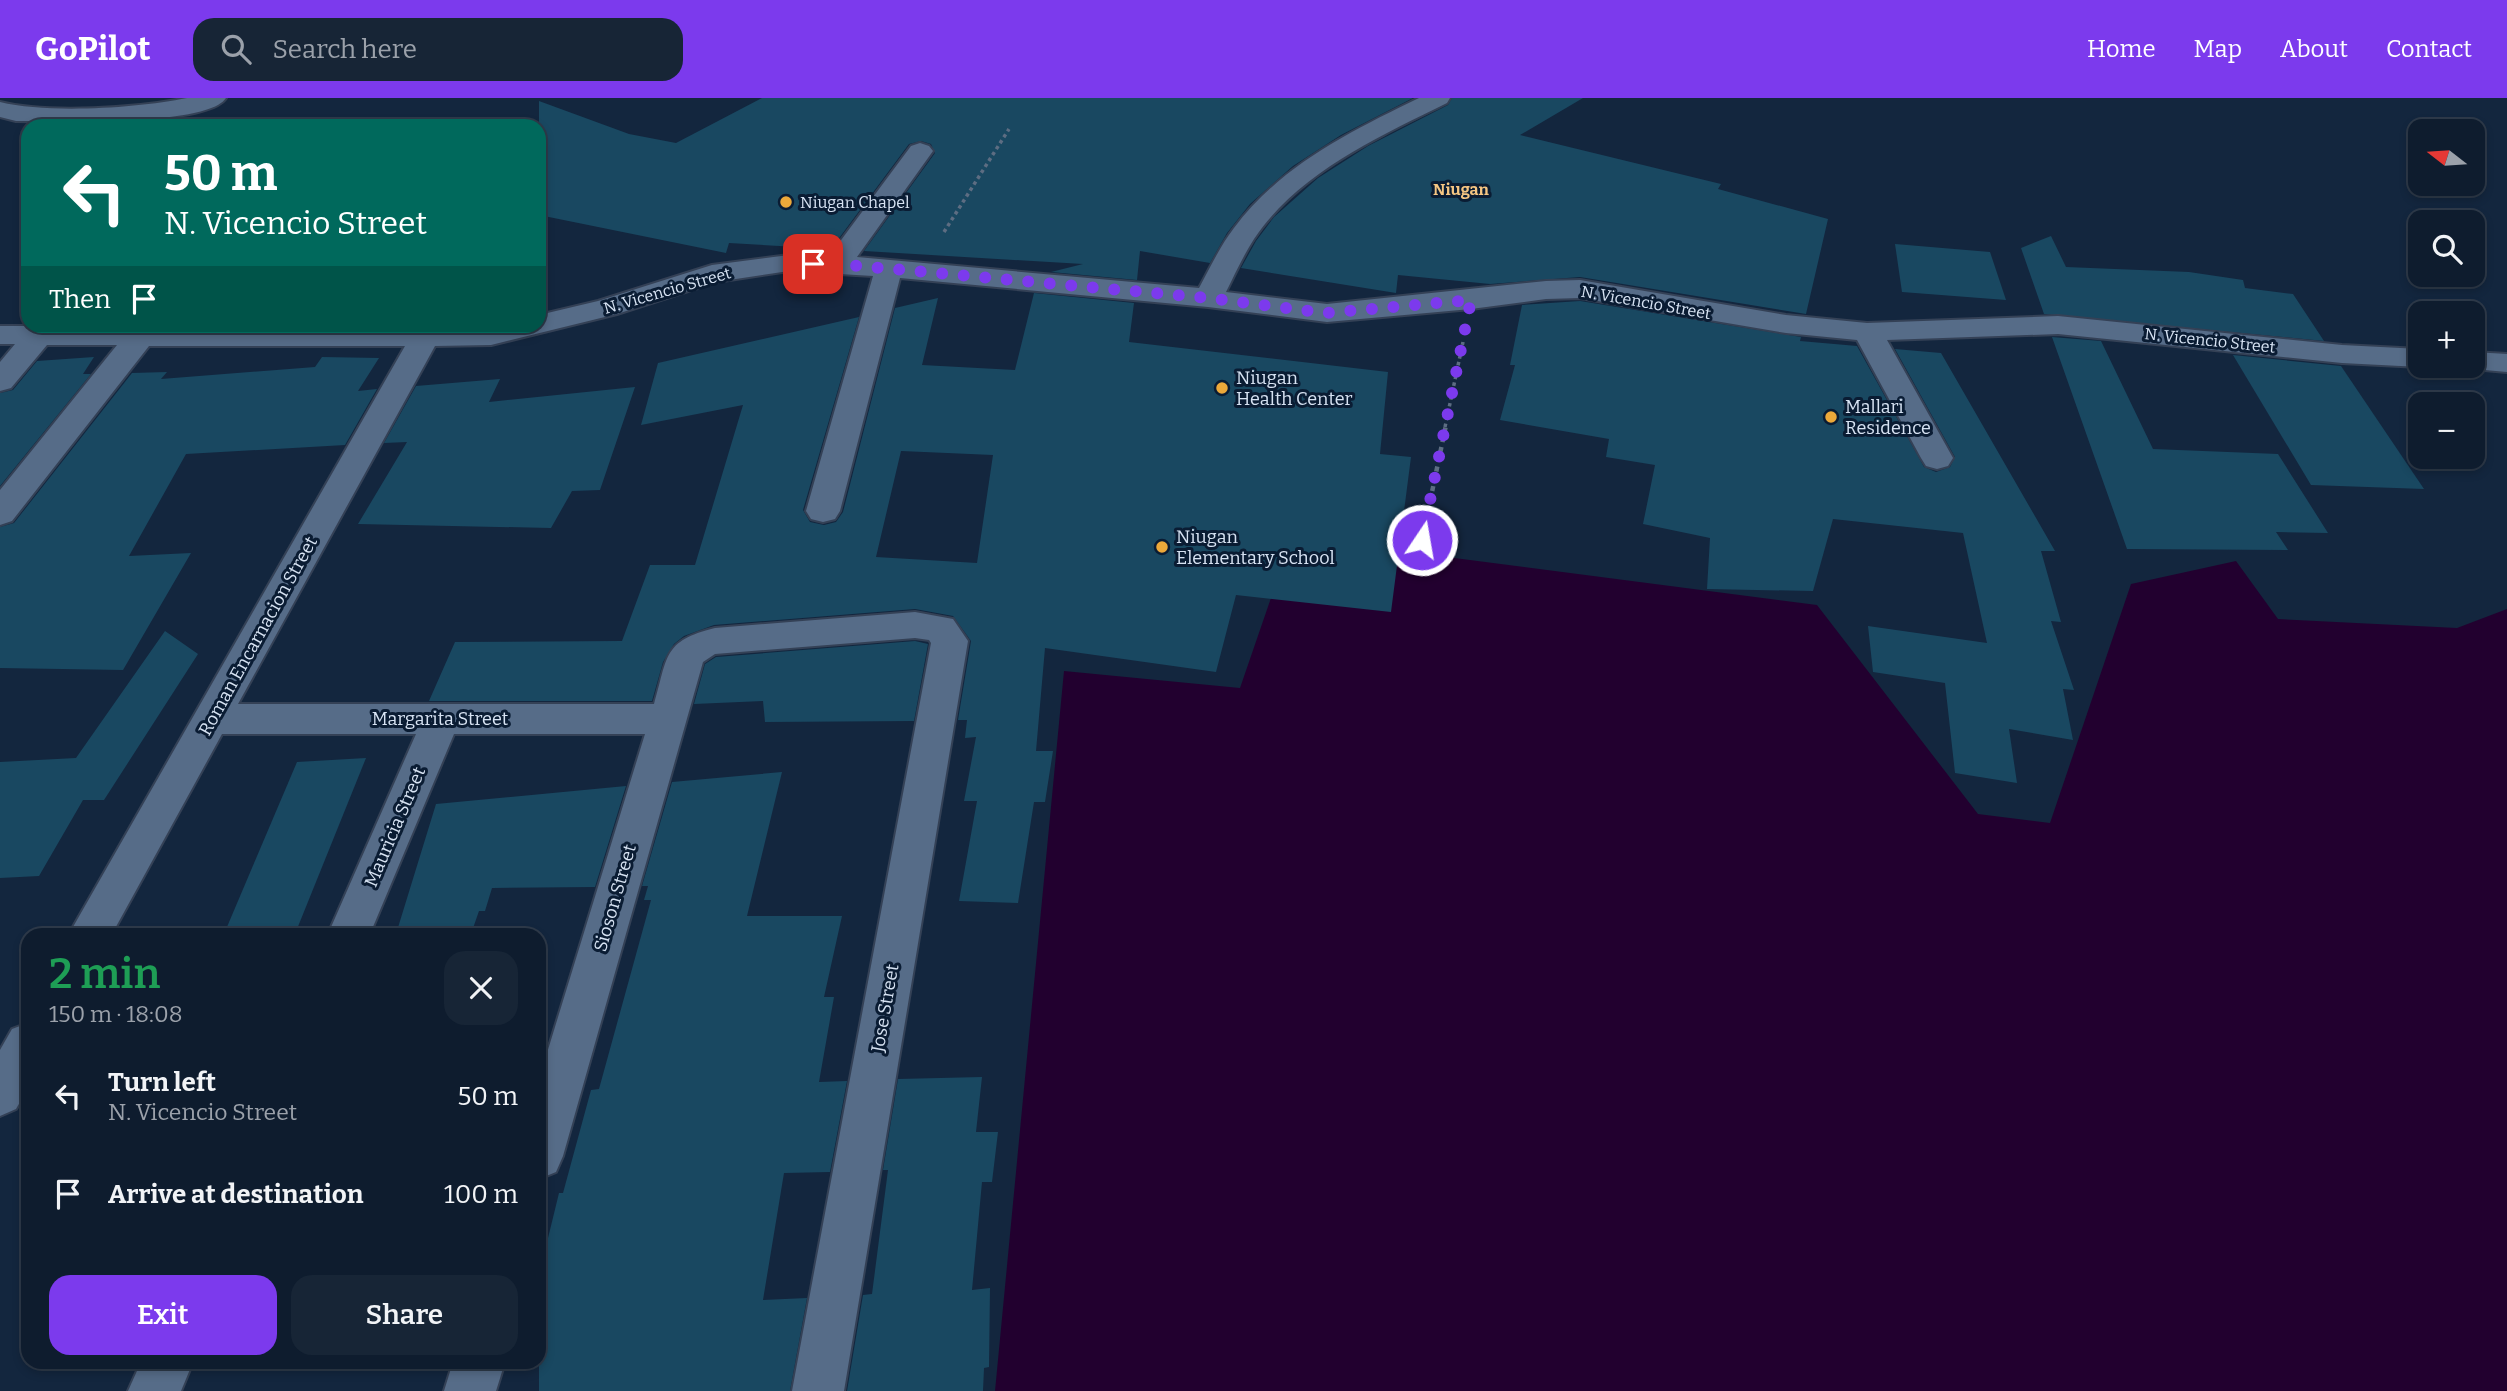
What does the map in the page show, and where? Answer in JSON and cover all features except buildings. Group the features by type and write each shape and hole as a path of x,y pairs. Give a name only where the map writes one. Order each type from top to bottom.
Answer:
{"street":[{"path":"0,109 16,114 150,113 179,109 214,98"},
{"path":"1208,298 1245,233 1284,191 1325,156 1438,98"},
{"path":"838,264 920,150"},
{"name":"N. Vicencio Street","path":"546,325 712,274 753,267 838,264 1208,298 1326,313 1471,300 1546,290 1580,289 1786,324 1867,332 2057,326 2342,354 2408,357"},
{"path":"823,511 889,268"},
{"path":"1867,332 1937,458"},
{"name":"N. Vicencio Street","path":"0,335 92,333"},
{"path":"0,513 145,333"},
{"name":"N. Vicencio Street","path":"240,333 425,337 491,336 507,333"},
{"path":"0,381 38,335"},
{"name":"Roman Encarnacion Street","path":"93,928 425,337"},
{"path":"2485,362 2507,363"},
{"name":"Sioson Street","path":"546,1132 687,655 699,645 715,641 915,625 940,628"},
{"name":"Jose Street","path":"818,1391 950,641 940,628"},
{"name":"Margarita Street","path":"212,719 667,719"},
{"name":"Mauricia Street","path":"352,928 441,720"},
{"path":"0,1094 21,1056"},
{"path":"154,1391 164,1369"},
{"path":"470,1391 477,1369"}],"path":[{"path":"920,272 1009,129"},
{"path":"1422,540 1471,300"}],"shaded area":[{"path":"1292,537 1817,605 1978,814 2050,823 2131,584 2236,561 2278,619 2457,628 2507,609 2507,1391 995,1391 1064,671 1240,688"}],"place":[{"name":"Niugan Chapel","path":"786,202"},
{"name":"Niugan Health Center","path":"1222,388"},
{"name":"Mallari Residence","path":"1831,417"},
{"name":"Niugan Elementary School","path":"1162,547"}],"district":[{"name":"Niugan","path":"1461,189"}],"route":[{"path":"813,264 838,264 1208,298 1326,313 1471,300 1422,540"}]}
